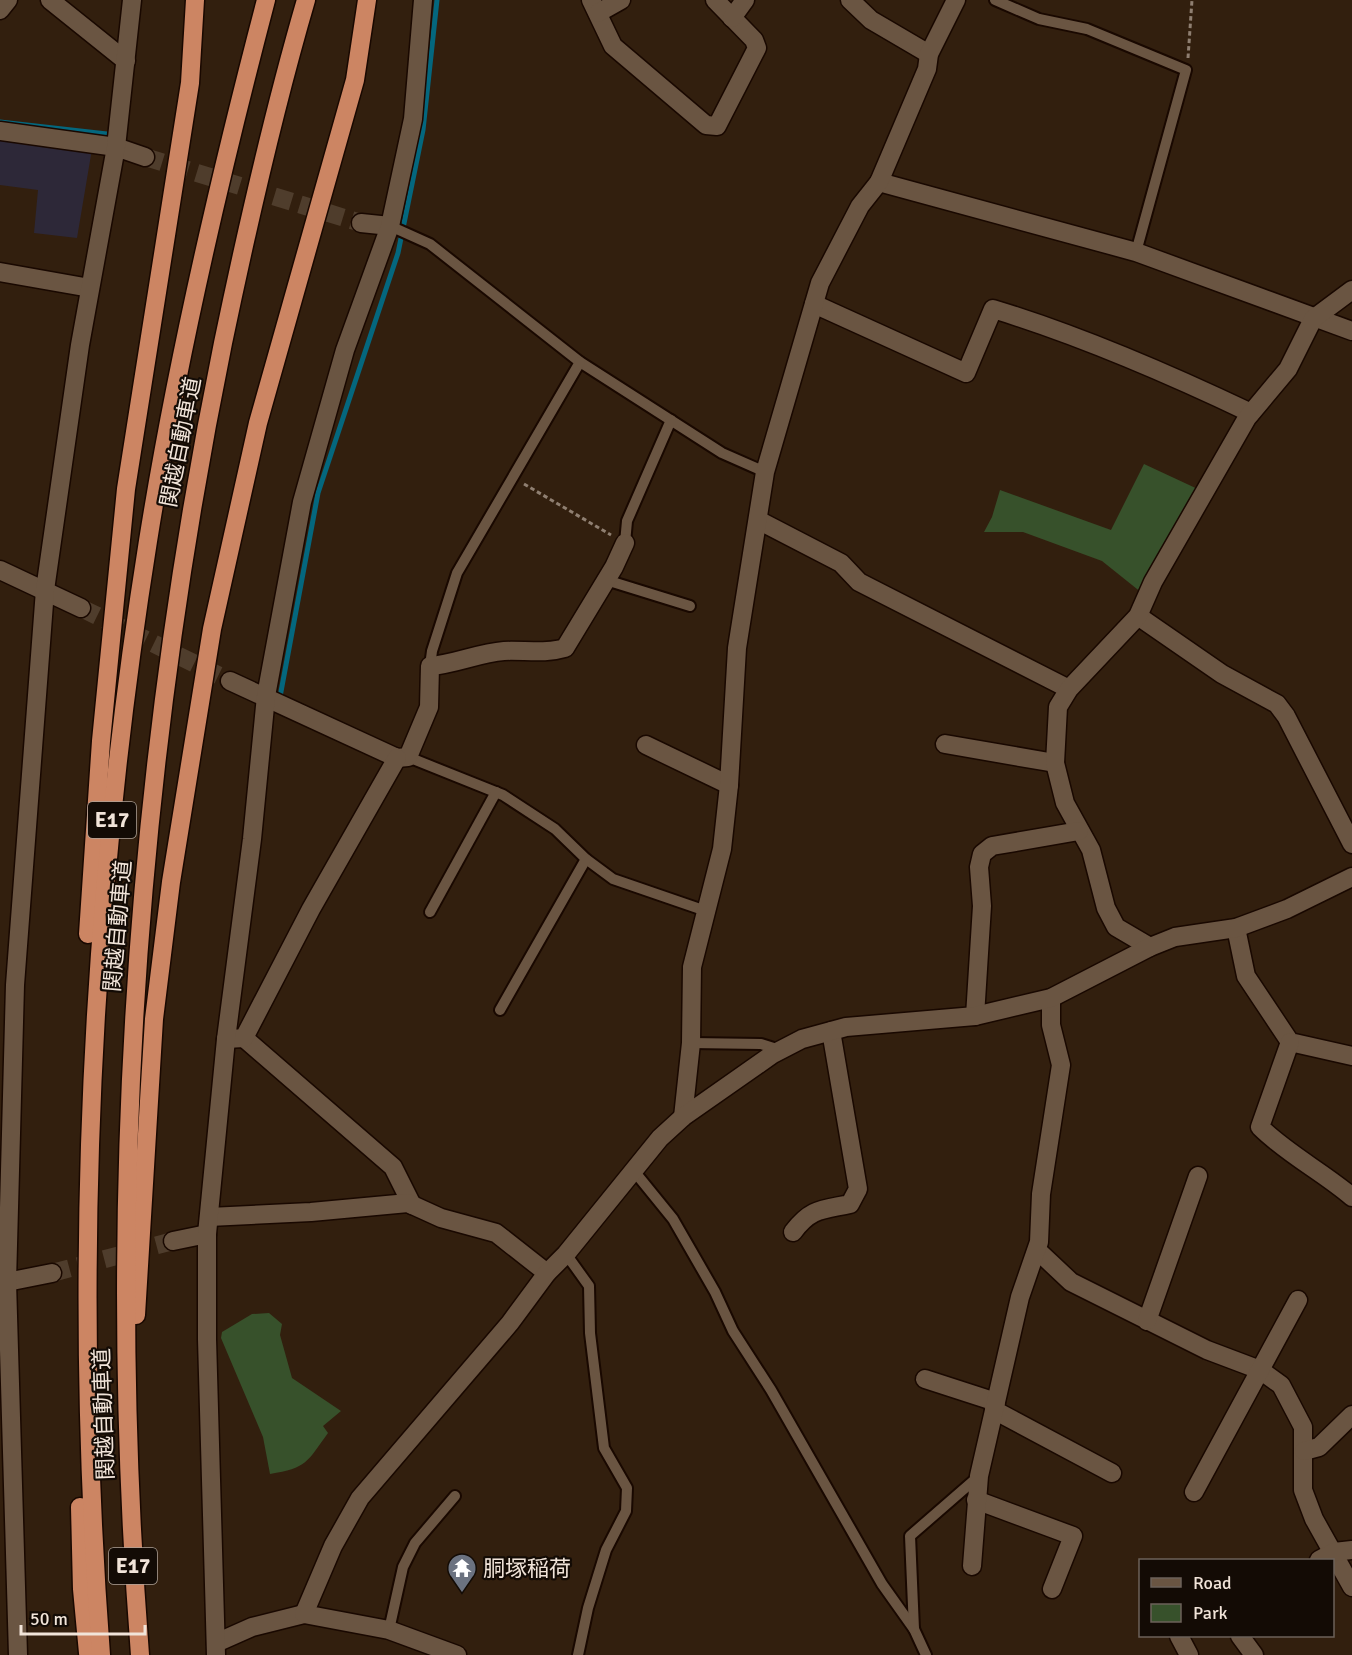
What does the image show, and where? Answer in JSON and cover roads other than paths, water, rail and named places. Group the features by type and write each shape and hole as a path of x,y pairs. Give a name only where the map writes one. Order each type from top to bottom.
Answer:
{"highway":[{"path":"89,1655 82,1566 76,1298 86,971 101,741 126,489 186,105 195,0"},
{"name":"関越自動車道","path":"101,1655 90,1478 87,1318 88,1189 102,917 130,662 165,441 207,238 266,0"},
{"name":"関越自動車道","path":"140,1655 128,1477 125,1224 130,1052 140,926 163,707 186,543 210,409 247,235 306,0"},
{"path":"128,1477 154,1019 193,737 212,629 236,515 258,423 355,80 367,0"}],"street":[{"path":"0,10 8,0"},
{"path":"50,0 126,61"},
{"path":"18,1655 4,1319 15,985 45,590 90,288 116,147 132,0"},
{"path":"423,0 413,119 392,228 345,350 302,502 266,696 235,1039 208,1225 207,1339 216,1649 252,1628 304,1614 389,1630 457,1655"},
{"path":"621,0 594,7 614,46 636,68 706,125 717,126 757,48 754,40 715,0"},
{"path":"732,18 745,0"},
{"path":"850,0 872,20 929,54"},
{"path":"682,1117 692,1043 692,967 722,849 729,785 737,648 765,472 820,283 860,206 879,182 927,69 929,54 956,0"},
{"path":"0,131 116,147 145,157"},
{"path":"879,182 1136,252 1313,319 1352,331"},
{"path":"361,223 392,228"},
{"path":"0,272 90,288"},
{"path":"1150,947 1116,927 1106,908 1091,850 1065,803 1055,763 1058,707 1069,688 1138,616 1153,582 1251,412 1288,369 1313,319 1352,290"},
{"path":"814,304 966,373 993,309 1066,331 1099,348 1150,365 1251,412"},
{"path":"758,520 841,563 859,582 1069,688"},
{"path":"235,1039 403,758 429,707 430,666 451,665 475,655 505,651 554,651 565,648 606,580 625,543"},
{"path":"0,570 81,608"},
{"path":"1138,616 1222,674 1277,704 1286,716 1352,844"},
{"path":"230,681 403,758"},
{"path":"945,744 1055,763"},
{"path":"646,745 729,785"},
{"path":"975,1016 982,906 979,867 982,854 992,846 1079,831"},
{"path":"304,1614 333,1546 360,1498 510,1323 547,1273 566,1254 660,1138 682,1117 781,1050 802,1039 846,1027 975,1016 1051,998 1150,947 1175,937 1236,928 1287,909 1352,878"},
{"path":"1236,928 1246,976 1290,1042 1352,1056"},
{"path":"972,1566 979,1476 1020,1297 1036,1250 1041,1194 1061,1065 1051,1025 1051,998"},
{"path":"793,1232 804,1217 816,1210 850,1203 858,1189 831,1031"},
{"path":"235,1039 393,1167 412,1205"},
{"path":"1290,1042 1260,1128 1275,1142 1319,1170 1352,1197"},
{"path":"1147,1321 1198,1176"},
{"path":"173,1241 208,1225 412,1205 441,1218 496,1233 547,1273"},
{"path":"1036,1250 1071,1282 1207,1350 1260,1370 1281,1385 1303,1427 1303,1491 1314,1519 1352,1587"},
{"path":"7,1282 51,1273"},
{"path":"1194,1492 1298,1300"},
{"path":"925,1379 995,1406 1112,1473"},
{"path":"1304,1451 1319,1447 1352,1415"},
{"path":"976,1500 1073,1536 1052,1589"},
{"path":"1180,1637 1189,1655"},
{"path":"1241,1637 1254,1655"}],"lane":[{"path":"995,0 1039,19 1087,29 1186,70 1136,252"},
{"path":"392,228 430,244 580,362 722,453 765,472"},
{"path":"430,666 432,651 457,573 580,362"},
{"path":"625,543 627,521 671,420"},
{"path":"606,580 690,606"},
{"path":"403,758 496,792 555,829 586,859 613,879 706,911"},
{"path":"430,912 496,792"},
{"path":"500,1010 586,859"},
{"path":"692,1043 761,1044 781,1050"},
{"path":"634,1171 674,1219 715,1292 733,1331 771,1390 882,1584 914,1629 926,1655"},
{"path":"566,1254 589,1286 590,1333 604,1448 627,1488 626,1511 606,1550 588,1608 578,1655"},
{"path":"914,1629 910,1536 979,1476"},
{"path":"389,1630 404,1567 416,1543 455,1496"}],"waterway":[{"path":"280,697 318,493 398,253 423,130 437,0"},
{"path":"0,122 107,134"}],"tunnel":[{"path":"145,157 361,223"},
{"path":"81,608 230,681"},
{"path":"52,1273 173,1241"}],"place":[{"name":"胴塚稲荷","path":"462,1594"}]}
